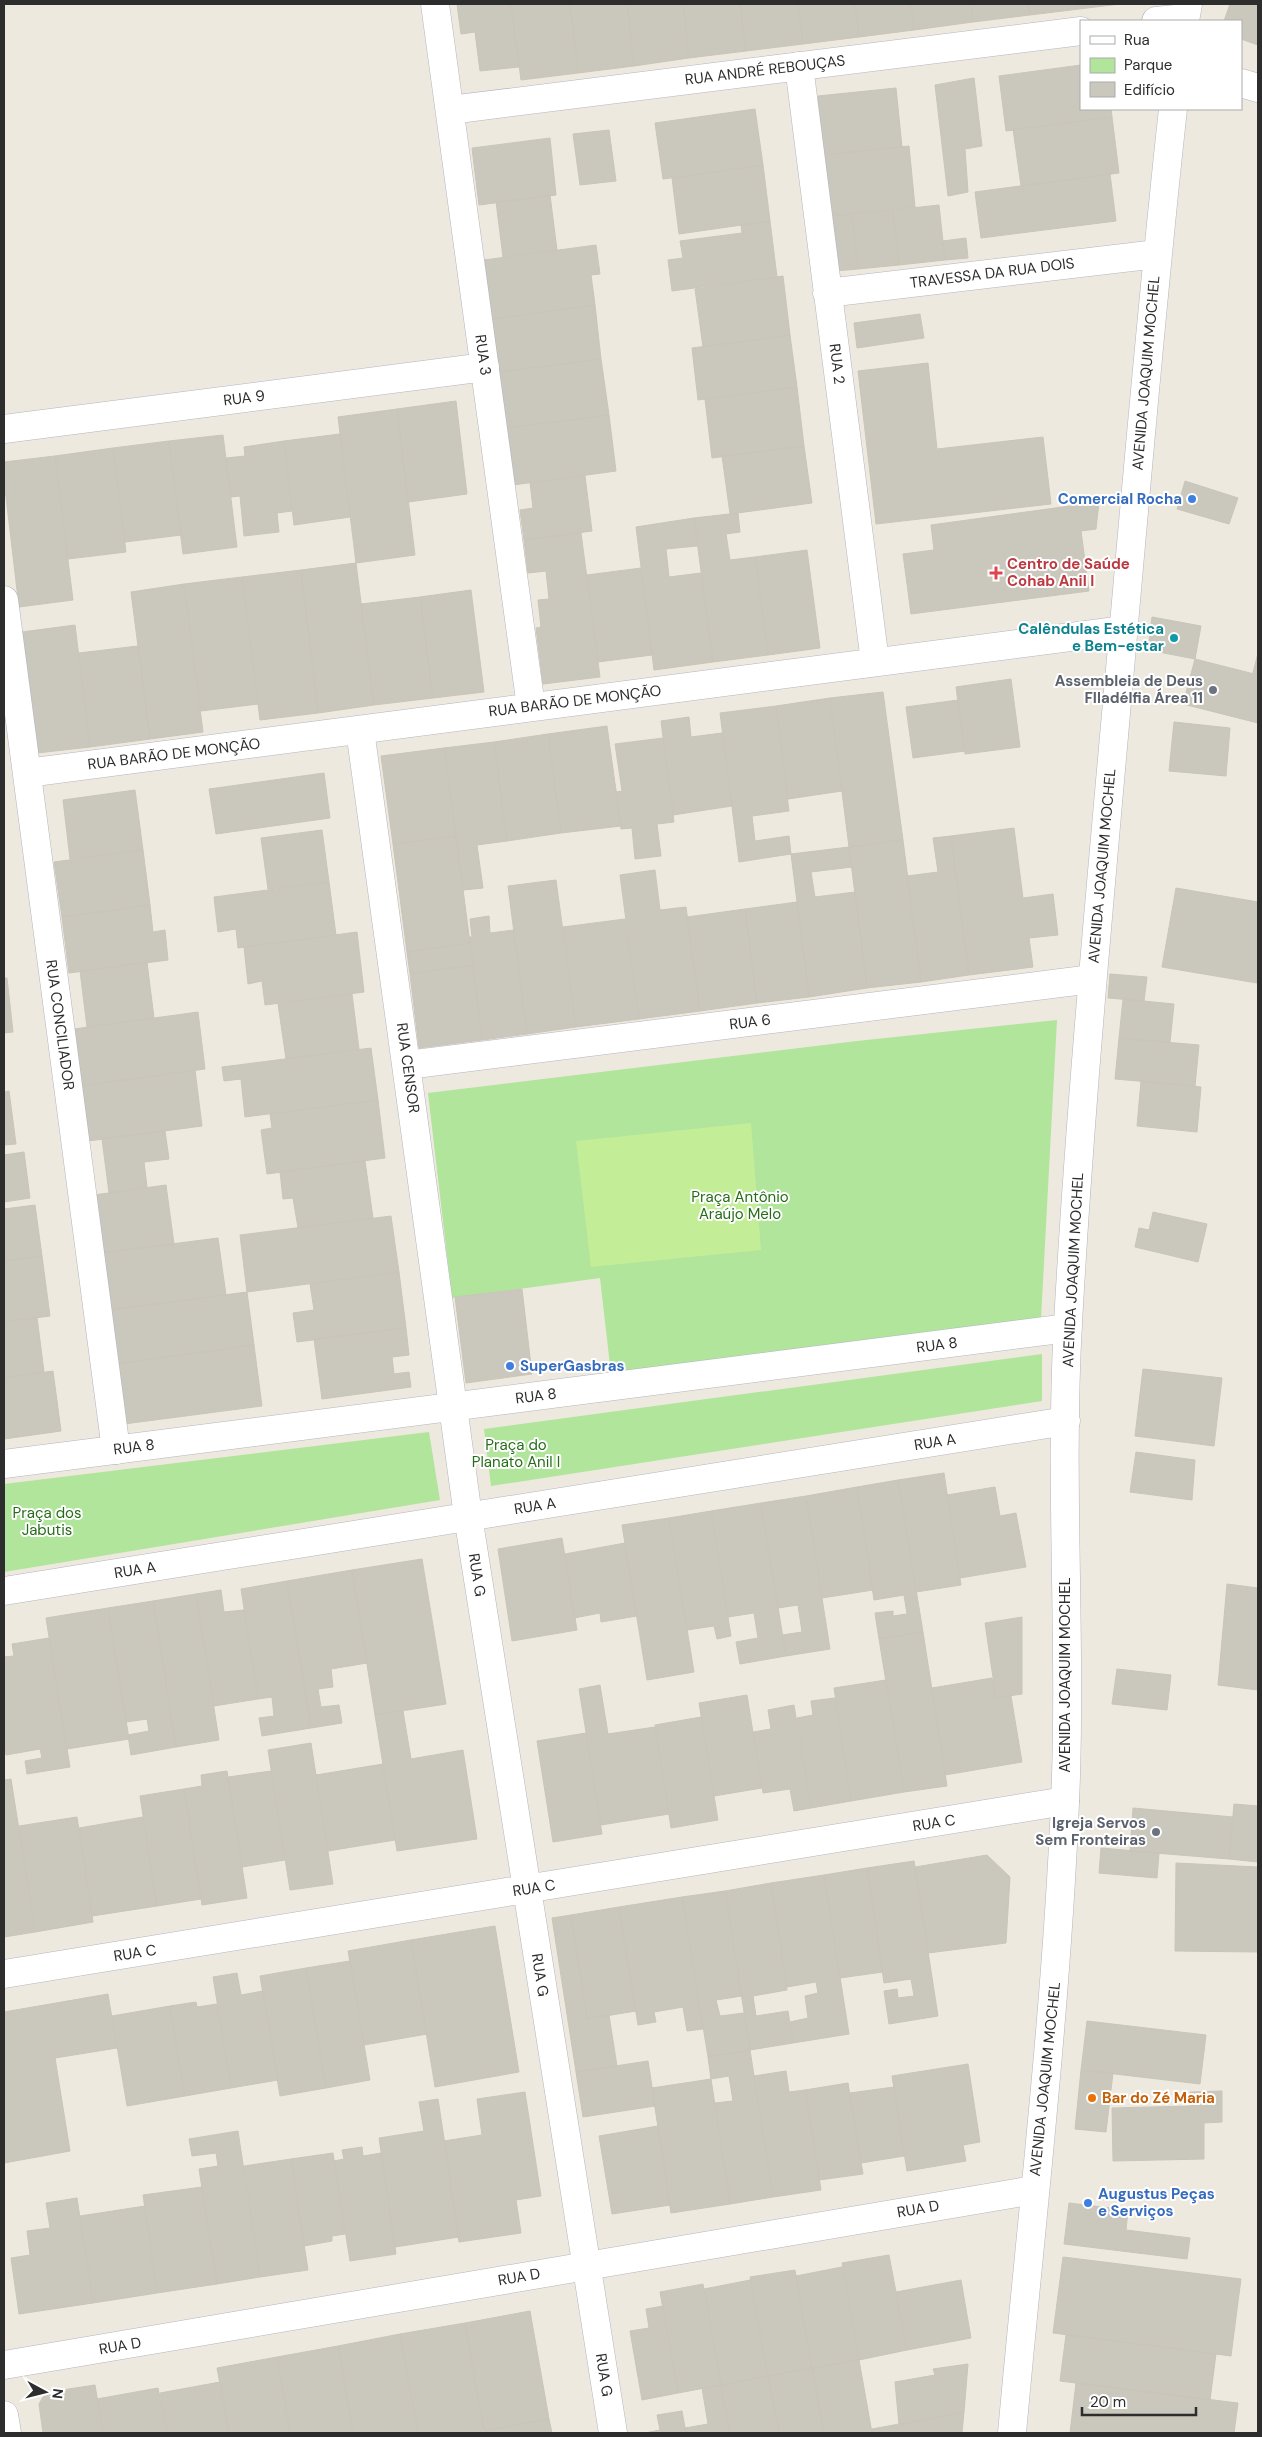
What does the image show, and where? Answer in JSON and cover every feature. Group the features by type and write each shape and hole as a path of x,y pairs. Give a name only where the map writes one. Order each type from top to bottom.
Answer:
{"street":[{"name":"RUA 3","path":"436,4 531,707"},
{"path":"1160,20 1186,14"},
{"name":"RUA ANDRÉ REBOUÇAS","path":"450,110 1080,31"},
{"name":"RUA 2","path":"799,66 875,662"},
{"path":"1242,83 1258,88"},
{"name":"AVENIDA JOAQUIM MOCHEL","path":"1012,2433 1053,2000 1065,1801 1068,1686 1065,1550 1068,1328 1092,979 1157,254 1173,110"},
{"name":"TRAVESSA DA RUA DOIS","path":"828,293 1157,254"},
{"name":"RUA 9","path":"4,429 485,367"},
{"name":"RUA CONCILIADOR","path":"4,600 116,1450"},
{"name":"RUA BARÃO DE MONÇÃO","path":"27,773 1124,630"},
{"name":"RUA CENSOR","path":"360,730 468,1516"},
{"name":"RUA 6","path":"407,1065 1092,979"},
{"name":"RUA 8","path":"4,1464 1068,1328"},
{"name":"RUA A","path":"4,1590 1066,1421"},
{"name":"RUA G","path":"468,1516 613,2433"},
{"name":"RUA C","path":"4,1974 1065,1801"},
{"name":"RUA D","path":"4,2365 1034,2190"},
{"path":"4,2415 7,2433"}],"green space":[{"name":"Praça Antônio Araújo Melo","path":"1057,1020 1041,1319 611,1374 600,1278 452,1298 428,1093 857,1041"},
{"path":"751,1123 761,1250 591,1267 576,1141"},
{"name":"Praça do Planato Anil I","path":"1042,1354 1042,1401 491,1486 484,1429"},
{"name":"Praça dos Jabutis","path":"429,1432 440,1500 4,1572 4,1484"}],"building":[{"path":"457,4 511,4 519,67 480,71 475,32 461,34"},
{"path":"511,4 570,4 578,73 521,80"},
{"path":"570,4 627,4 634,66 578,73"},
{"path":"627,4 683,4 689,58 634,66"},
{"path":"683,4 740,4 746,51 689,58"},
{"path":"740,4 798,4 803,44 746,51"},
{"path":"798,4 855,4 859,37 803,44"},
{"path":"855,4 911,4 914,30 859,37"},
{"path":"911,4 971,4 973,22 914,30"},
{"path":"971,4 1028,4 1030,15 973,22"},
{"path":"1028,4 1078,4 1079,9 1030,15"},
{"path":"1078,4 1120,4 1079,9"},
{"path":"1230,4 1258,4 1258,45 1242,39 1242,20 1224,20"},
{"path":"1080,65 1080,110 1111,110 1112,117 1006,131 999,76"},
{"path":"974,78 982,146 965,149 968,192 948,196 935,85"},
{"path":"896,88 902,147 823,155 818,96"},
{"path":"755,109 763,165 663,179 655,123"},
{"path":"1112,117 1119,173 1021,186 1013,129"},
{"path":"609,130 616,181 580,185 573,134"},
{"path":"550,138 556,195 479,205 472,148"},
{"path":"909,146 915,207 829,216 823,155"},
{"path":"763,165 770,221 679,234 672,178"},
{"path":"1110,174 1116,221 981,238 975,192"},
{"path":"550,195 557,250 503,257 496,202"},
{"path":"939,205 945,260 899,265 893,210"},
{"path":"893,210 899,265 858,269 852,214"},
{"path":"852,214 858,269 835,271 829,216"},
{"path":"770,221 777,277 672,291 668,260 683,258 680,241 742,233 741,225"},
{"path":"966,238 968,258 945,260 943,241"},
{"path":"596,245 600,274 591,275 595,305 492,319 484,260"},
{"path":"783,276 790,335 703,347 695,289"},
{"path":"595,305 601,359 499,372 492,319"},
{"path":"920,314 924,338 857,348 854,323"},
{"path":"790,335 797,387 698,400 692,348"},
{"path":"601,359 609,415 506,428 499,372"},
{"path":"928,363 937,449 1043,437 1051,504 876,524 858,371"},
{"path":"797,387 804,446 712,458 705,399"},
{"path":"456,401 467,494 408,502 397,409"},
{"path":"397,409 415,555 356,563 338,417"},
{"path":"609,415 616,471 513,485 506,428"},
{"path":"340,434 350,517 294,525 284,441"},
{"path":"223,435 237,547 183,554 169,441"},
{"path":"169,441 181,535 125,542 113,448"},
{"path":"284,441 292,511 277,513 279,532 244,536 240,496 231,497 226,458 245,456 244,447"},
{"path":"804,446 812,503 730,514 722,456"},
{"path":"113,448 126,552 68,559 55,456"},
{"path":"55,456 73,600 19,607 4,480 4,462"},
{"path":"585,476 592,531 524,540 520,510 533,508 530,483"},
{"path":"1185,481 1238,498 1229,524 1177,509"},
{"name":"Centro de Saúde Cohab Anil I","path":"1099,502 1096,529 1081,531 1089,591 911,614 903,554 934,550 931,525"},
{"path":"738,513 740,532 726,534 730,560 755,557 768,655 713,662 694,518"},
{"path":"694,518 697,546 666,549 669,577 701,573 713,662 654,670 636,527"},
{"path":"581,533 600,677 543,684 536,628 541,627 538,600 549,599 546,571 528,573 524,540"},
{"path":"807,550 820,648 768,655 755,557"},
{"path":"356,563 374,705 318,713 301,570"},
{"path":"641,568 652,655 598,662 587,575"},
{"path":"301,570 318,713 260,720 242,577"},
{"path":"242,577 258,704 201,711 184,584"},
{"path":"184,584 203,732 150,739 131,592"},
{"path":"471,590 484,692 433,698 420,597"},
{"path":"420,597 433,698 374,705 361,604"},
{"name":"Calêndulas Estética e Bem-estar","path":"1152,617 1201,626 1195,659 1148,650"},
{"path":"75,625 90,747 37,753 22,632"},
{"path":"138,646 150,739 90,747 79,653"},
{"path":"1258,653 1258,675 1253,673"},
{"path":"1195,659 1258,675 1258,723 1183,704"},
{"path":"1011,679 1020,747 965,754 956,687"},
{"path":"883,692 903,840 849,847 830,698"},
{"path":"830,698 842,791 788,799 776,706"},
{"path":"958,700 965,751 913,758 906,707"},
{"path":"776,706 789,811 752,816 755,841 789,836 791,854 739,862 720,713"},
{"path":"689,717 691,737 722,733 732,806 673,815 661,721"},
{"path":"1174,722 1230,728 1226,776 1169,771"},
{"path":"607,726 621,826 561,833 548,734"},
{"path":"548,734 561,833 507,841 494,742"},
{"path":"663,738 674,822 657,824 661,856 635,859 632,828 621,829 616,792 622,791 615,744"},
{"path":"494,742 507,841 477,845 483,888 463,890 444,748"},
{"path":"444,748 456,836 393,844 381,756"},
{"path":"324,773 330,818 216,834 209,789"},
{"path":"135,790 143,850 70,859 63,800"},
{"path":"1014,828 1023,898 1053,894 1058,935 1029,938 1033,967 969,975 951,836"},
{"path":"322,830 329,882 268,889 261,838"},
{"path":"456,836 470,943 407,952 393,844"},
{"path":"951,836 969,975 921,982 907,876 938,872 933,838"},
{"path":"903,840 921,982 867,988 849,847"},
{"path":"849,847 852,867 811,872 815,897 855,892 867,988 809,997 791,854"},
{"path":"143,850 150,905 62,917 54,862"},
{"path":"655,870 660,910 686,907 700,1011 639,1019 620,875"},
{"path":"556,880 576,1027 527,1034 508,886"},
{"path":"329,882 336,935 238,948 236,929 218,932 214,897"},
{"path":"1176,888 1258,902 1257,983 1162,967"},
{"path":"797,902 809,997 757,1003 745,909"},
{"path":"150,905 153,932 165,930 168,960 69,973 62,917"},
{"path":"745,909 757,1003 700,1011 687,917"},
{"path":"489,916 490,933 514,930 527,1034 482,1040 469,937 472,937 470,919"},
{"path":"625,919 639,1019 576,1027 563,927"},
{"path":"357,932 364,992 265,1005 262,981 248,984 244,947"},
{"path":"470,943 473,965 410,974 407,952"},
{"path":"147,962 154,1018 87,1027 80,971"},
{"path":"473,965 482,1040 419,1048 410,974"},
{"path":"1110,974 1147,977 1144,1001 1108,998"},
{"path":"4,978 7,978 13,1032 4,1033"},
{"path":"352,994 359,1049 286,1059 278,1004"},
{"path":"1123,999 1174,1004 1170,1043 1119,1038"},
{"path":"198,1012 205,1069 81,1086 74,1029"},
{"path":"1119,1038 1199,1045 1195,1086 1115,1079"},
{"path":"371,1048 378,1100 245,1117 241,1079 224,1081 222,1067"},
{"path":"195,1070 202,1126 88,1141 81,1086"},
{"path":"1141,1081 1201,1087 1197,1132 1137,1126"},
{"path":"9,1091 16,1144 4,1145 4,1092"},
{"path":"378,1100 385,1158 267,1174 261,1130 272,1128 270,1114"},
{"path":"165,1131 169,1159 144,1162 147,1187 109,1193 102,1139"},
{"path":"24,1152 30,1198 4,1202 4,1155"},
{"path":"365,1161 373,1218 298,1228 293,1198 283,1199 280,1172"},
{"path":"166,1185 174,1244 102,1253 94,1195"},
{"path":"35,1205 42,1256 4,1261 4,1209"},
{"path":"1153,1212 1207,1224 1198,1262 1135,1247 1139,1228 1149,1230"},
{"path":"391,1216 399,1272 247,1292 240,1235"},
{"path":"218,1238 226,1295 109,1310 102,1253"},
{"path":"42,1256 50,1316 4,1322 4,1261"},
{"path":"399,1272 406,1328 297,1342 293,1313 314,1310 310,1284"},
{"path":"522,1289 532,1374 466,1383 455,1297"},
{"path":"247,1292 254,1345 116,1364 109,1310"},
{"path":"37,1317 44,1372 4,1378 4,1322"},
{"path":"406,1328 409,1355 392,1357 394,1374 409,1372 411,1387 322,1399 314,1339"},
{"path":"254,1345 262,1406 124,1424 116,1364"},
{"path":"1143,1369 1222,1378 1214,1446 1135,1436"},
{"path":"53,1371 61,1431 4,1439 4,1378"},
{"path":"1136,1452 1195,1460 1192,1500 1130,1492"},
{"path":"944,1473 961,1585 916,1592 898,1480"},
{"path":"898,1480 923,1632 879,1639 875,1613 893,1611 893,1616 907,1614 904,1595 874,1600 857,1487"},
{"path":"857,1487 873,1590 822,1598 806,1496"},
{"path":"995,1487 1000,1516 1016,1513 1026,1567 960,1578 947,1495"},
{"path":"806,1496 830,1649 786,1656 782,1635 802,1632 798,1605 778,1608 761,1503"},
{"path":"761,1503 786,1656 740,1664 736,1642 758,1638 754,1613 728,1617 711,1511"},
{"path":"711,1511 731,1636 717,1639 714,1626 687,1630 669,1518"},
{"path":"669,1518 694,1672 647,1680 622,1525"},
{"path":"562,1538 577,1630 512,1641 498,1549"},
{"path":"625,1543 637,1616 601,1622 600,1613 574,1618 565,1554"},
{"path":"422,1559 446,1704 375,1715 352,1570"},
{"path":"352,1570 367,1663 331,1669 333,1687 318,1689 321,1707 339,1705 342,1723 311,1728 287,1581"},
{"path":"287,1581 311,1728 262,1736 259,1718 274,1716 272,1697 258,1699 241,1589"},
{"path":"1227,1584 1258,1588 1258,1690 1218,1685"},
{"path":"221,1590 224,1612 244,1610 258,1699 214,1706 196,1594"},
{"path":"196,1594 219,1740 176,1747 153,1601"},
{"path":"153,1601 176,1747 131,1755 128,1735 149,1731 147,1719 126,1722 108,1608"},
{"path":"108,1608 129,1739 67,1749 46,1618"},
{"path":"1022,1617 1022,1694 996,1698 985,1623"},
{"path":"923,1632 947,1786 904,1792 879,1639"},
{"path":"49,1638 70,1767 27,1774 25,1761 42,1758 40,1749 6,1755 4,1739 4,1657 14,1656 12,1644"},
{"path":"1117,1669 1171,1675 1167,1710 1112,1704"},
{"path":"992,1678 996,1698 1011,1696 1022,1762 945,1775 932,1688"},
{"path":"886,1680 904,1792 851,1801 834,1688"},
{"path":"600,1685 608,1734 655,1727 669,1814 601,1825 579,1689"},
{"path":"747,1695 762,1788 714,1796 699,1703"},
{"path":"835,1698 851,1801 811,1808 797,1718 813,1715 811,1701"},
{"path":"794,1705 811,1808 794,1811 790,1789 763,1793 753,1732 771,1729 768,1710"},
{"path":"403,1711 411,1759 463,1750 477,1839 397,1851 375,1715"},
{"path":"701,1717 718,1820 671,1828 655,1725"},
{"path":"586,1733 602,1834 553,1842 537,1741"},
{"path":"311,1743 333,1884 290,1890 268,1750"},
{"path":"383,1764 395,1840 328,1851 316,1775"},
{"path":"227,1771 247,1898 202,1905 184,1789 202,1786 201,1775"},
{"path":"271,1771 285,1860 242,1867 228,1777"},
{"path":"11,1779 35,1932 4,1937 4,1780"},
{"path":"184,1789 201,1899 157,1906 140,1796"},
{"path":"1234,1804 1258,1806 1258,1862 1229,1859"},
{"path":"1133,1808 1233,1817 1229,1859 1130,1851"},
{"path":"77,1817 93,1922 35,1932 19,1826"},
{"path":"143,1817 157,1906 92,1916 79,1828"},
{"path":"1101,1848 1159,1853 1157,1878 1099,1873"},
{"path":"987,1855 1010,1877 1006,1943 928,1953 915,1867"},
{"path":"914,1861 938,2016 889,2024 884,1991 897,1989 898,1998 914,1996 911,1979 884,1983 867,1868"},
{"path":"1176,1863 1258,1867 1258,1952 1175,1951"},
{"path":"867,1868 883,1972 840,1978 824,1875"},
{"path":"824,1875 849,2034 793,2043 790,2022 808,2018 805,1996 818,1993 816,1982 787,1987 771,1883"},
{"path":"771,1883 787,1990 753,1996 756,2016 788,2011 793,2043 750,2050 725,1891"},
{"path":"725,1891 742,1996 716,2000 720,2016 744,2013 750,2050 708,2057 682,1897"},
{"path":"682,1897 703,2029 687,2031 683,2007 654,2012 656,2022 638,2025 619,1907"},
{"path":"619,1907 636,2011 587,2019 571,1915"},
{"path":"571,1915 587,2019 609,2015 617,2066 576,2072 552,1918"},
{"path":"495,1926 519,2072 435,2087 411,1940"},
{"path":"411,1940 427,2034 364,2045 348,1951"},
{"path":"350,1961 370,2080 326,2088 306,1968"},
{"path":"306,1968 326,2088 280,2096 260,1976"},
{"path":"237,1973 241,1995 263,1991 278,2080 231,2088 213,1977"},
{"path":"108,1994 117,2048 55,2058 70,2151 4,2163 4,2012"},
{"path":"196,2002 197,2007 217,2004 231,2088 185,2096 170,2006"},
{"path":"170,2006 185,2096 127,2106 112,2016"},
{"path":"1087,2021 1206,2035 1200,2084 1081,2070"},
{"path":"750,2050 773,2197 730,2204 715,2103 733,2101 729,2076 711,2079 708,2057"},
{"path":"648,2061 655,2106 583,2117 576,2072"},
{"path":"968,2064 980,2142 963,2145 966,2161 907,2171 892,2076"},
{"path":"1081,2070 1113,2073 1106,2132 1075,2129"},
{"path":"786,2071 789,2092 805,2090 821,2190 773,2197 754,2076"},
{"path":"711,2079 730,2204 671,2213 652,2088"},
{"path":"848,2083 863,2174 819,2180 805,2090"},
{"path":"894,2087 904,2156 861,2163 850,2093"},
{"path":"1222,2091 1222,2122 1204,2123 1204,2159 1113,2161 1112,2108 1190,2106 1190,2092"},
{"path":"525,2092 541,2196 516,2200 521,2233 459,2242 444,2141 482,2135 477,2099"},
{"path":"438,2099 459,2237 395,2247 379,2138 424,2131 419,2102"},
{"path":"658,2126 670,2205 612,2214 599,2136"},
{"path":"238,2131 260,2277 217,2284 199,2169 218,2166 216,2153 192,2156 189,2139"},
{"path":"362,2147 363,2156 381,2153 396,2254 350,2261 334,2161 344,2159 342,2150"},
{"path":"333,2153 345,2234 332,2236 332,2241 304,2246 291,2159"},
{"path":"291,2159 308,2270 260,2277 244,2166"},
{"path":"202,2187 217,2284 157,2293 143,2195"},
{"path":"77,2198 93,2303 19,2314 11,2258 30,2255 27,2231 50,2228 46,2203"},
{"path":"1069,2203 1128,2210 1126,2230 1190,2238 1187,2259 1064,2244"},
{"path":"145,2206 157,2293 93,2303 80,2216"},
{"path":"889,2255 907,2350 859,2360 842,2263"},
{"path":"1063,2257 1241,2279 1231,2356 1053,2333"},
{"path":"842,2267 859,2360 812,2368 796,2276"},
{"path":"795,2270 812,2368 768,2376 750,2277"},
{"path":"750,2280 768,2376 721,2385 704,2289"},
{"path":"961,2280 971,2338 907,2350 896,2292"},
{"path":"703,2284 721,2385 678,2393 660,2292"},
{"path":"663,2306 678,2393 642,2400 630,2331 649,2328 646,2309"},
{"path":"530,2311 549,2419 484,2431 465,2323"},
{"path":"465,2323 484,2431 472,2433 418,2433 400,2334"},
{"path":"400,2334 418,2433 353,2433 338,2346"},
{"path":"1066,2335 1216,2354 1210,2400 1060,2381"},
{"path":"338,2346 353,2433 290,2433 277,2357"},
{"path":"277,2357 290,2433 229,2433 217,2368"},
{"path":"859,2360 872,2433 824,2433 812,2368"},
{"path":"968,2364 964,2412 899,2425 895,2382 935,2375 933,2369"},
{"path":"812,2368 824,2433 779,2433 768,2376"},
{"path":"768,2376 779,2433 730,2433 721,2385"},
{"path":"220,2382 229,2433 167,2433 160,2393"},
{"path":"1076,2383 1238,2403 1234,2433 1070,2433"},
{"path":"95,2385 103,2433 43,2433 39,2404 43,2397 49,2392"},
{"path":"721,2385 730,2433 686,2433 685,2428 708,2424 702,2388"},
{"path":"158,2388 167,2433 103,2433 97,2399"},
{"path":"682,2411 686,2433 645,2433 660,2430 657,2415"},
{"path":"964,2412 962,2433 872,2433 872,2429"},
{"path":"549,2419 552,2433 485,2433 484,2431"}],"place":[{"name":"Comercial Rocha","path":"1192,499"},
{"name":"Centro de Saúde Cohab Anil I","path":"996,573"},
{"name":"Calêndulas Estética e Bem-estar","path":"1174,638"},
{"name":"Assembleia de Deus FIladélfia Área 11","path":"1213,690"},
{"name":"SuperGasbras","path":"510,1366"},
{"name":"Igreja Servos Sem Fronteiras","path":"1156,1832"},
{"name":"Bar do Zé Maria","path":"1092,2098"},
{"name":"Augustus Peças e Serviços","path":"1088,2203"}]}
